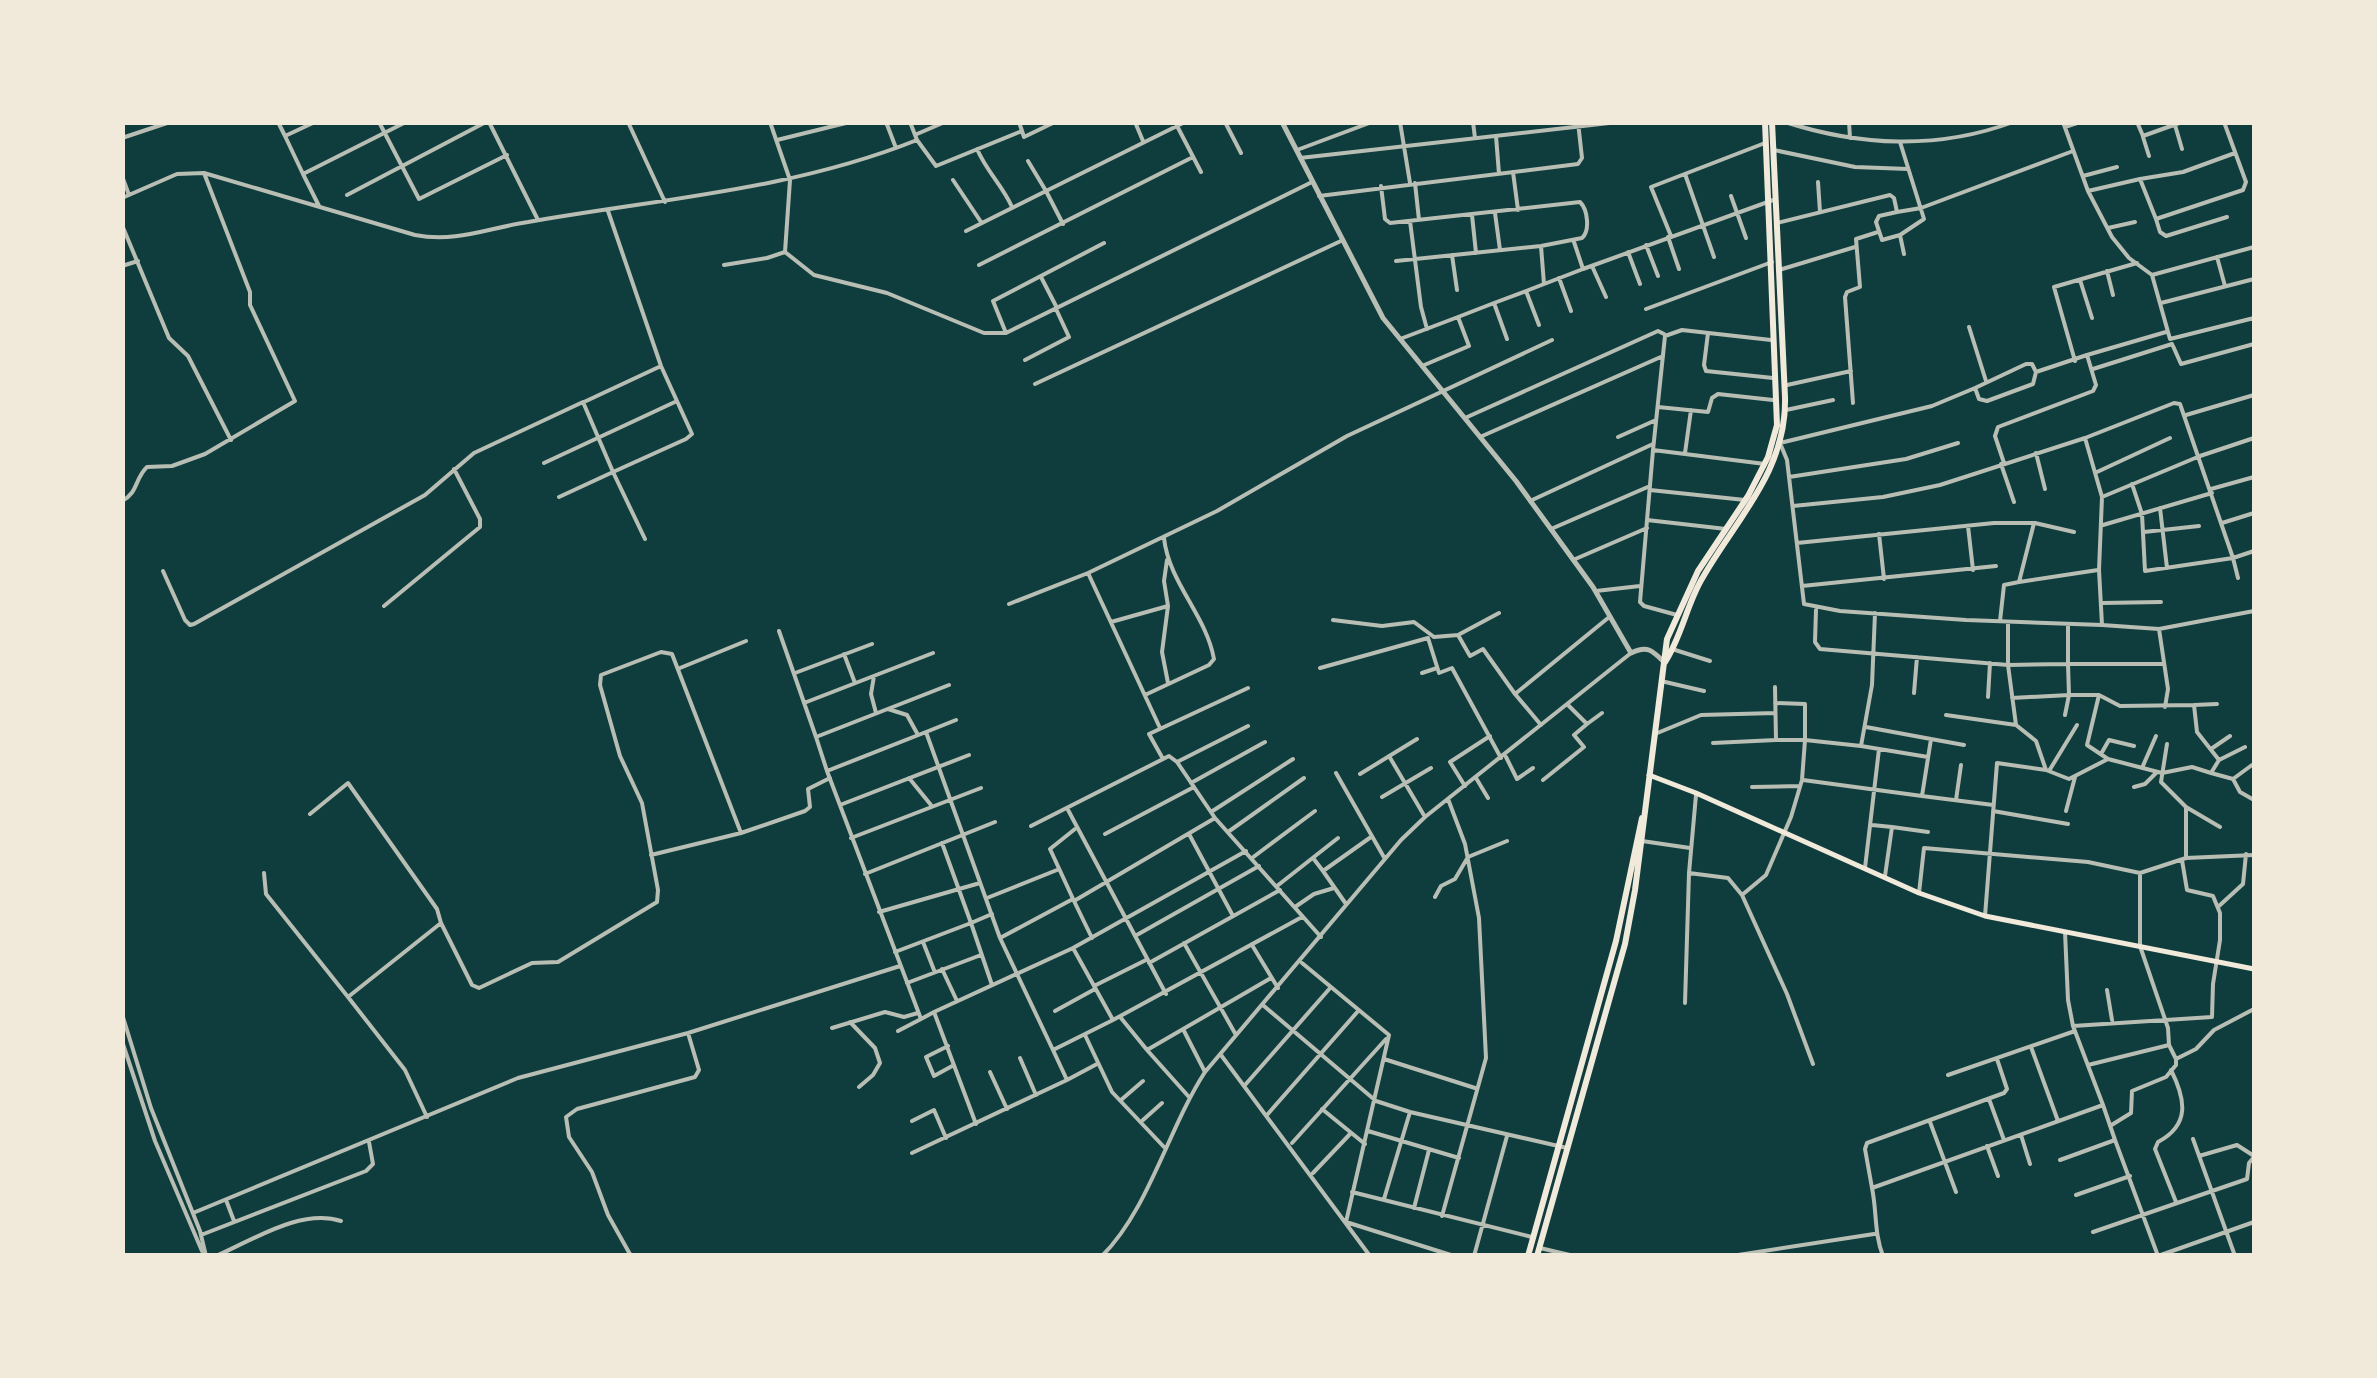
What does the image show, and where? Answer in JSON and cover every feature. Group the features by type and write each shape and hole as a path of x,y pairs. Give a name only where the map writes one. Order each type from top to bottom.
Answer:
{"main road":[{"path":"1664,663 1703,576 1755,500 1786,410 1777,223 1766,143 1769,122"},
{"path":"1539,1252 1643,817 1664,650 1698,571 1745,500 1776,442 1774,150 1769,122"},
{"path":"1649,775 1696,792 1919,893 1985,916 2254,969"},
{"path":"1528,1256 1625,944 1643,817"}],"street":[{"path":"122,138 170,122"},
{"path":"278,122 319,206"},
{"path":"285,136 315,122"},
{"path":"379,122 419,199 507,155"},
{"path":"304,174 406,122"},
{"path":"347,195 488,122 538,220"},
{"path":"628,122 665,202"},
{"path":"770,122 790,180 785,252"},
{"path":"777,140 850,122"},
{"path":"886,122 896,148"},
{"path":"910,122 936,166 1022,130"},
{"path":"122,198 177,174 204,172 437,239 460,238 538,220 790,180 896,148 945,122"},
{"path":"1019,122 1024,136 1055,122"},
{"path":"1136,122 1143,142"},
{"path":"966,231 1185,122"},
{"path":"1225,122 1241,153"},
{"path":"1282,122 1384,318 1530,500 1596,592 1632,653"},
{"path":"1296,150 1372,122"},
{"path":"1400,122 1420,220"},
{"path":"1473,122 1475,138"},
{"path":"1300,158 1618,122"},
{"path":"1785,122 1850,139 1900,142 1960,136 2013,122"},
{"path":"1849,122 1850,139"},
{"path":"2080,122 2064,125 2088,191 2129,258 2152,275 2181,364 2254,344"},
{"path":"2137,122 2149,156"},
{"path":"2156,218 2243,190 2246,182 2224,122"},
{"path":"1176,124 1201,172"},
{"path":"2143,136 2179,124 2182,149"},
{"path":"1320,196 1581,162 1578,125"},
{"path":"1496,136 1499,174"},
{"path":"1900,142 1921,208 1923,221 1900,236 1882,240 1877,218 1921,208 2073,151"},
{"path":"1679,270 1651,187 1766,143"},
{"path":"977,149 1012,208"},
{"path":"1774,150 1855,167 1908,169"},
{"path":"2088,191 2182,172 2235,153"},
{"path":"980,264 1194,157"},
{"path":"1028,161 1063,224"},
{"path":"2082,176 2117,167"},
{"path":"122,502 134,493 138,479 148,467 172,466 231,440 292,406 296,399 250,306 250,292 204,172"},
{"path":"1513,172 1518,210"},
{"path":"1685,174 1714,258"},
{"path":"122,176 129,195"},
{"path":"2140,179 2160,232 2166,236 2227,216"},
{"path":"953,180 982,223"},
{"path":"785,252 803,268 827,280 886,293 984,333 1006,333 1312,182"},
{"path":"1818,182 1820,213"},
{"path":"1380,186 1387,223 1580,202 1585,208 1586,230 1582,238 1396,261"},
{"path":"1777,223 1890,195 1898,212"},
{"path":"1732,196 1746,238"},
{"path":"1400,339 1772,200"},
{"path":"559,497 692,434 662,366 608,211"},
{"path":"1495,213 1500,250"},
{"path":"1472,215 1476,253"},
{"path":"1410,221 1428,328"},
{"path":"2108,228 2135,222"},
{"path":"122,225 169,338 188,356 231,440"},
{"path":"1853,403 1844,297 1860,287 1857,238 1878,232"},
{"path":"1900,236 1904,254"},
{"path":"1036,384 1342,240"},
{"path":"1574,240 1584,269"},
{"path":"1006,333 993,302 1104,243"},
{"path":"1646,245 1658,276"},
{"path":"1541,246 1544,284"},
{"path":"2152,275 2254,247"},
{"path":"1779,270 1855,248"},
{"path":"724,265 785,252"},
{"path":"1628,252 1640,284"},
{"path":"1452,255 1457,290"},
{"path":"2217,257 2225,286"},
{"path":"122,266 138,260"},
{"path":"1646,309 1772,262"},
{"path":"2074,360 2054,287 2137,262"},
{"path":"1592,266 1606,298"},
{"path":"2106,271 2113,295"},
{"path":"1026,360 1069,338 1040,276"},
{"path":"1559,278 1572,311"},
{"path":"2080,279 2092,318"},
{"path":"2160,303 2254,279"},
{"path":"1526,291 1540,325"},
{"path":"1494,303 1507,339"},
{"path":"1422,366 1469,346 1458,317"},
{"path":"2091,369 2254,319"},
{"path":"1969,327 1986,381"},
{"path":"1665,336 1682,330 1776,340"},
{"path":"1465,418 1658,331 1665,336"},
{"path":"1708,332 1706,371 1777,378"},
{"path":"2036,372 2168,332"},
{"path":"1665,336 1642,604 1677,615"},
{"path":"1008,604 1164,538 1347,436 1552,340"},
{"path":"2014,502 1995,436 1998,427 2093,391 2096,386 2087,355"},
{"path":"1480,436 1663,356"},
{"path":"2036,372 2029,362 1932,406 1776,442 1790,477 1804,604 2000,622 2159,629 2254,611"},
{"path":"162,571 185,620 192,625 425,495 474,453 662,366"},
{"path":"1785,386 1851,371"},
{"path":"1975,388 1980,399 1986,400 2032,384 2036,372"},
{"path":"1658,407 1708,412 1715,394 1778,401"},
{"path":"2186,414 2254,395"},
{"path":"1786,410 1833,400"},
{"path":"544,463 677,401"},
{"path":"582,402 645,538"},
{"path":"1793,506 1883,496 1940,484 2085,438 2177,402 2186,414 2238,578"},
{"path":"1685,453 1691,410"},
{"path":"1618,437 1656,420"},
{"path":"2085,438 2102,497 2102,626"},
{"path":"2096,473 2170,438"},
{"path":"2102,497 2254,438"},
{"path":"1790,477 1906,459 1958,443"},
{"path":"1530,500 1654,447 1765,464"},
{"path":"2036,454 2045,490"},
{"path":"384,606 480,526 454,469"},
{"path":"2103,525 2254,477"},
{"path":"2132,484 2142,514 2145,571 2233,558 2254,551"},
{"path":"1551,529 1650,488 1745,500"},
{"path":"2160,508 2167,568"},
{"path":"2222,523 2254,513"},
{"path":"1648,520 1726,530"},
{"path":"1797,543 2034,523 2074,532"},
{"path":"2019,582 2034,523"},
{"path":"1968,526 1973,570"},
{"path":"2142,532 2199,526"},
{"path":"1574,560 1647,528"},
{"path":"1880,534 1884,579"},
{"path":"1145,695 1209,665 1214,656 1167,560 1164,538"},
{"path":"1167,560 1164,576 1168,606 1162,646 1168,684"},
{"path":"1800,586 1996,566"},
{"path":"2000,622 2004,585 2099,570"},
{"path":"1088,573 1160,728"},
{"path":"1596,592 1642,586"},
{"path":"2102,603 2162,602"},
{"path":"1111,622 1168,606"},
{"path":"1816,608 1818,648 2008,664 2164,664"},
{"path":"1861,746 1876,613"},
{"path":"1320,668 1431,637 1458,635 1499,614"},
{"path":"1515,694 1610,616"},
{"path":"1334,620 1382,626 1414,622 1431,637 1438,673 1452,668 1516,779 1533,768"},
{"path":"2008,622 2008,664 2016,725"},
{"path":"2065,715 2068,624"},
{"path":"2159,629 2168,688 2165,707"},
{"path":"779,631 864,874 920,1016"},
{"path":"1458,635 1470,656 1483,650 1542,725"},
{"path":"680,668 746,641"},
{"path":"795,673 872,644"},
{"path":"1102,1256 1137,1207 1205,1072 1384,859 1425,817 1632,653 1641,648 1652,650 1664,663"},
{"path":"1672,648 1710,661"},
{"path":"310,814 348,783 437,909 476,988 532,963 552,964 654,905 658,890 640,797 620,756 599,678 665,650 680,668 741,833"},
{"path":"804,702 933,653"},
{"path":"844,654 855,683"},
{"path":"1914,692 1917,657"},
{"path":"1988,698 1990,663"},
{"path":"1422,673 1437,668"},
{"path":"874,676 871,694 876,713"},
{"path":"1661,681 1704,692"},
{"path":"816,737 948,685"},
{"path":"1775,687 1776,740"},
{"path":"1163,759 1149,734 1248,688"},
{"path":"2012,698 2099,695 2120,706 2217,704"},
{"path":"2099,695 2086,745 2108,759 2159,772 2192,767 2233,778 2252,766"},
{"path":"1742,895 1766,874 1801,783 1805,704 1775,703"},
{"path":"1568,704 1587,724"},
{"path":"2194,705 2198,732 2220,760"},
{"path":"888,709 907,715 918,735"},
{"path":"1542,780 1584,748 1574,735 1602,713"},
{"path":"1655,734 1701,715 1776,713"},
{"path":"1946,715 2016,725 2036,741 2048,771"},
{"path":"828,771 956,720"},
{"path":"2048,771 2077,725"},
{"path":"1177,762 1248,726"},
{"path":"1866,728 1964,745"},
{"path":"926,732 1000,938 1067,1080"},
{"path":"1465,787 1450,762 1490,736"},
{"path":"2142,768 2156,736"},
{"path":"2211,749 2230,736"},
{"path":"1360,774 1417,739"},
{"path":"1922,796 1931,739"},
{"path":"1712,743 1805,740 1928,756"},
{"path":"2101,754 2109,740 2134,746"},
{"path":"1106,834 1265,742"},
{"path":"2167,744 2159,772 2161,782 2186,807 2220,828"},
{"path":"2212,773 2220,760 2245,747"},
{"path":"1865,868 1879,749"},
{"path":"840,805 969,755"},
{"path":"1031,826 1170,756 1215,818 1321,937"},
{"path":"1389,756 1425,817"},
{"path":"1985,916 1997,763 2069,778 2108,759"},
{"path":"1211,812 1293,760"},
{"path":"1956,800 1961,765"},
{"path":"1382,798 1431,768"},
{"path":"2134,787 2145,784 2159,772"},
{"path":"1336,773 1384,859"},
{"path":"2066,811 2075,777"},
{"path":"651,855 741,833 808,809 809,788 830,778"},
{"path":"909,778 932,806"},
{"path":"1228,832 1304,778"},
{"path":"1476,778 1488,798"},
{"path":"2233,778 2240,792 2254,800"},
{"path":"1752,787 1801,783 1875,790 1956,800 2068,824"},
{"path":"851,838 981,788"},
{"path":"1685,1002 1690,848 1696,792"},
{"path":"1442,1216 1486,1058 1482,946 1468,857 1448,799"},
{"path":"1948,1074 2031,1047 2074,1028 2212,1017 2212,984 2219,960 2219,906 2213,896 2187,890 2186,807"},
{"path":"1066,808 1166,994"},
{"path":"1252,858 1315,811"},
{"path":"1000,938 1073,901 1215,818"},
{"path":"864,874 996,822"},
{"path":"1872,825 1928,832"},
{"path":"1885,877 1892,827"},
{"path":"1077,828 1050,848 1092,938"},
{"path":"1189,834 1234,916"},
{"path":"1322,871 1372,836"},
{"path":"1055,1011 1234,916 1278,888 1338,838"},
{"path":"1436,897 1441,886 1455,879 1468,857 1506,841"},
{"path":"1642,841 1690,848"},
{"path":"942,843 992,985"},
{"path":"1919,893 1924,848 2088,862 2140,874 2184,859 2254,854"},
{"path":"832,1028 885,1012 904,1018 934,1012 1074,948 1246,851"},
{"path":"2219,906 2245,880 2246,854"},
{"path":"1313,858 1347,905"},
{"path":"1134,936 1259,866"},
{"path":"987,898 1059,870"},
{"path":"264,873 266,894 405,1070 427,1117"},
{"path":"1689,873 1728,878 1742,895 1787,994 1813,1064"},
{"path":"2110,1126 2132,1112 2132,1091 2166,1077 2176,1065 2140,946 2140,874"},
{"path":"879,912 982,882"},
{"path":"1295,907 1314,894 1334,888"},
{"path":"895,952 992,914"},
{"path":"1053,1050 1166,994 1303,916"},
{"path":"348,997 442,924"},
{"path":"2064,932 2068,1000 2074,1028 2158,1256 2254,1222"},
{"path":"923,942 935,972"},
{"path":"1184,943 1237,1036"},
{"path":"1252,945 1278,988"},
{"path":"1074,948 1113,1020"},
{"path":"906,983 981,954"},
{"path":"1300,962 1389,1035"},
{"path":"194,1213 540,1071 688,1033 900,966"},
{"path":"942,970 957,1002"},
{"path":"1146,1050 1272,978"},
{"path":"1245,1086 1331,987"},
{"path":"2107,990 2112,1022"},
{"path":"1264,1006 1376,1101 1563,1147"},
{"path":"1267,1115 1359,1010"},
{"path":"2176,1059 2196,1049 2214,1030 2254,1010"},
{"path":"934,1012 976,1124"},
{"path":"122,1014 162,1138 194,1213 205,1256"},
{"path":"898,1031 920,1016"},
{"path":"1120,1018 1189,1098"},
{"path":"850,1022 875,1048 880,1064 858,1087"},
{"path":"1183,1029 1205,1072"},
{"path":"632,1256 608,1216 592,1172 569,1137 566,1117 577,1110 695,1077 700,1070 688,1033"},
{"path":"1085,1035 1105,1080 1164,1147"},
{"path":"1346,1222 1389,1035"},
{"path":"1290,1145 1389,1035"},
{"path":"122,1041 155,1141 205,1256"},
{"path":"2088,1065 2169,1045"},
{"path":"948,1046 926,1057 934,1076 954,1065"},
{"path":"2031,1047 2058,1122"},
{"path":"1221,1055 1370,1256"},
{"path":"1020,1058 1036,1096"},
{"path":"1384,1059 1477,1089"},
{"path":"1882,1256 1874,1234 1877,1216 1865,1144 2007,1091 1997,1059"},
{"path":"912,1153 1097,1064"},
{"path":"2171,1070 2182,1108 2181,1124 2158,1142 2156,1149 2176,1203"},
{"path":"990,1072 1006,1109"},
{"path":"1121,1100 1143,1081"},
{"path":"1989,1099 2004,1140"},
{"path":"1142,1122 1162,1103"},
{"path":"1872,1188 2103,1105"},
{"path":"1322,1109 1365,1144"},
{"path":"912,1121 934,1110 946,1138"},
{"path":"1384,1200 1410,1112"},
{"path":"1929,1120 1956,1192"},
{"path":"1368,1131 1459,1158"},
{"path":"1312,1175 1351,1132"},
{"path":"2021,1135 2030,1164"},
{"path":"1474,1256 1507,1136"},
{"path":"2193,1139 2235,1256"},
{"path":"2060,1160 2115,1140"},
{"path":"201,1236 366,1171 373,1164 368,1142"},
{"path":"2094,1232 2248,1179 2254,1157 2237,1145 2199,1156"},
{"path":"1987,1146 1998,1176"},
{"path":"1414,1208 1429,1148"},
{"path":"2076,1194 2130,1176"},
{"path":"1352,1192 1534,1238"},
{"path":"226,1200 234,1222"},
{"path":"216,1256 306,1218 326,1216 340,1222"},
{"path":"1346,1222 1454,1256"},
{"path":"1738,1255 1874,1234"},
{"path":"1809,1246 1810,1256"},
{"path":"1539,1252 1574,1256"}]}
